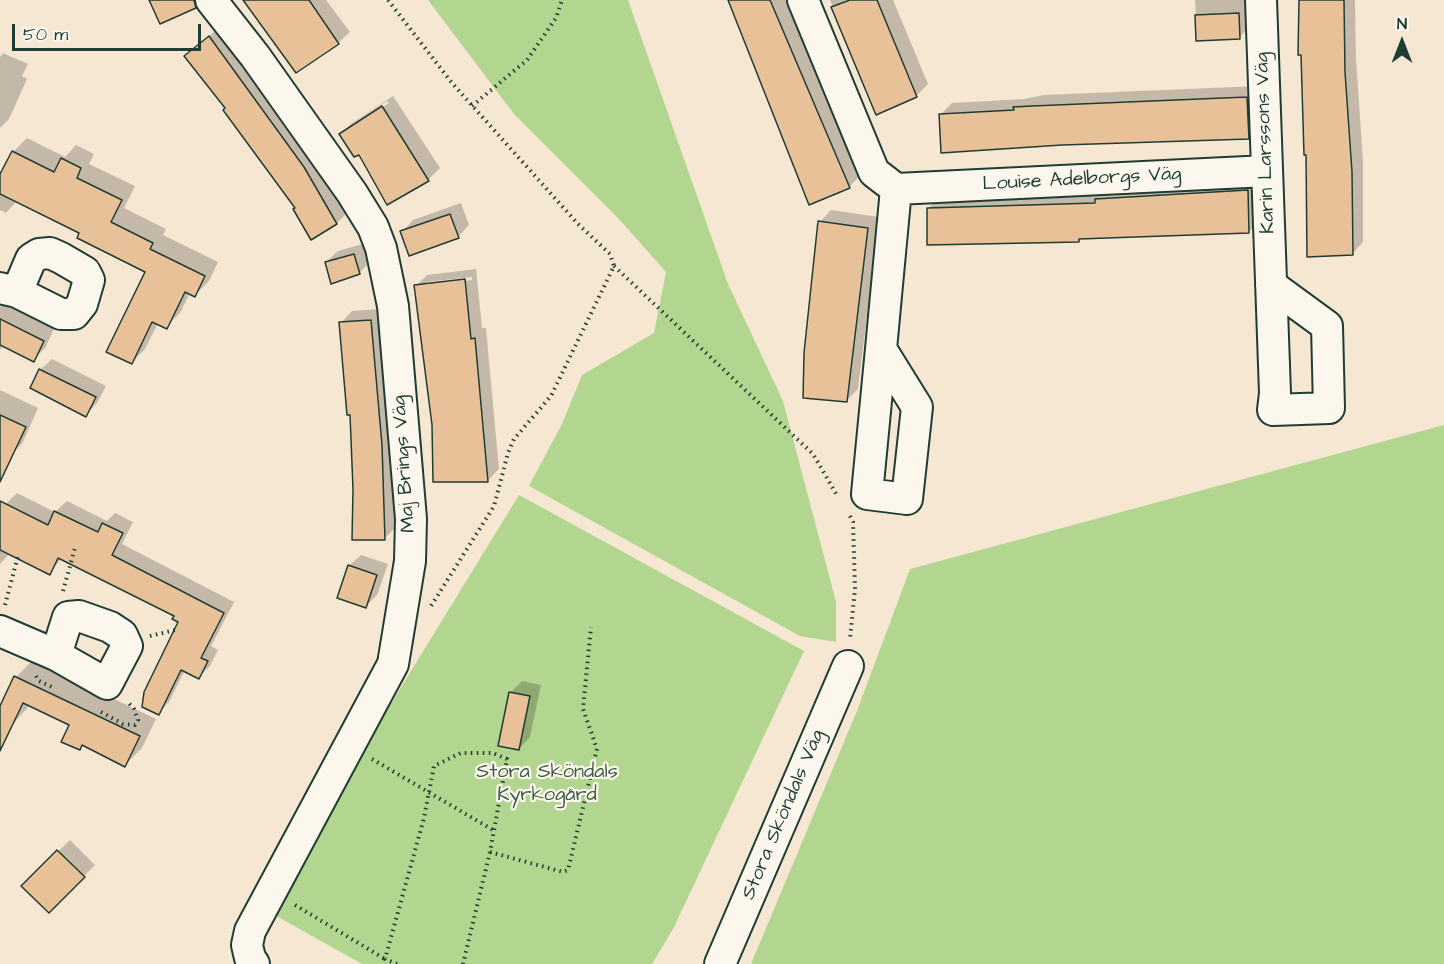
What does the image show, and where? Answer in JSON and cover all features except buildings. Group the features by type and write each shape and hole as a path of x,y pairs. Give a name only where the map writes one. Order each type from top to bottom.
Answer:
{"street":[{"name":"Maj Brings Väg","path":"211,0 255,56 352,193 373,227 381,248 393,306 411,519 410,561 393,664 249,931 250,955"},
{"path":"803,0 874,172 896,189 880,349"},
{"name":"Karin Larssons Väg","path":"1261,0 1271,285"},
{"name":"Louise Adelborgs Väg","path":"896,189 1267,171"},
{"path":"1,623 56,655 107,684 127,646 122,635 110,627 83,617 68,617 56,655"},
{"name":"Stora Sköndals Väg","path":"720,964 848,666"}],"path":[{"path":"388,0 472,106 578,224 610,254 615,266 813,454 840,499"},
{"path":"472,106 527,60 556,18 562,0"},
{"path":"425,615 494,506 514,439 552,396 615,266"},
{"path":"845,508 853,522 855,578 848,666"},
{"path":"68,617 60,607 61,595 75,548"},
{"path":"1,623 18,556"},
{"path":"490,852 563,872 568,870 597,749 583,709 591,627"},
{"path":"385,959 429,793 434,765 461,753 493,753 507,759 490,852 463,964"},
{"path":"367,756 493,830"},
{"path":"288,900 397,964"}],"green space":[{"path":"428,0 628,0 728,284 783,401 836,602 836,642 800,636 529,486 562,424 582,375 654,333 666,272 619,219 514,114"},
{"path":"1444,425 1444,964 751,964 857,711 910,569"},
{"name":"Stora Sköndals Kyrkogård","path":"519,495 804,651 673,929 652,964 362,964 271,913 365,746"}]}
